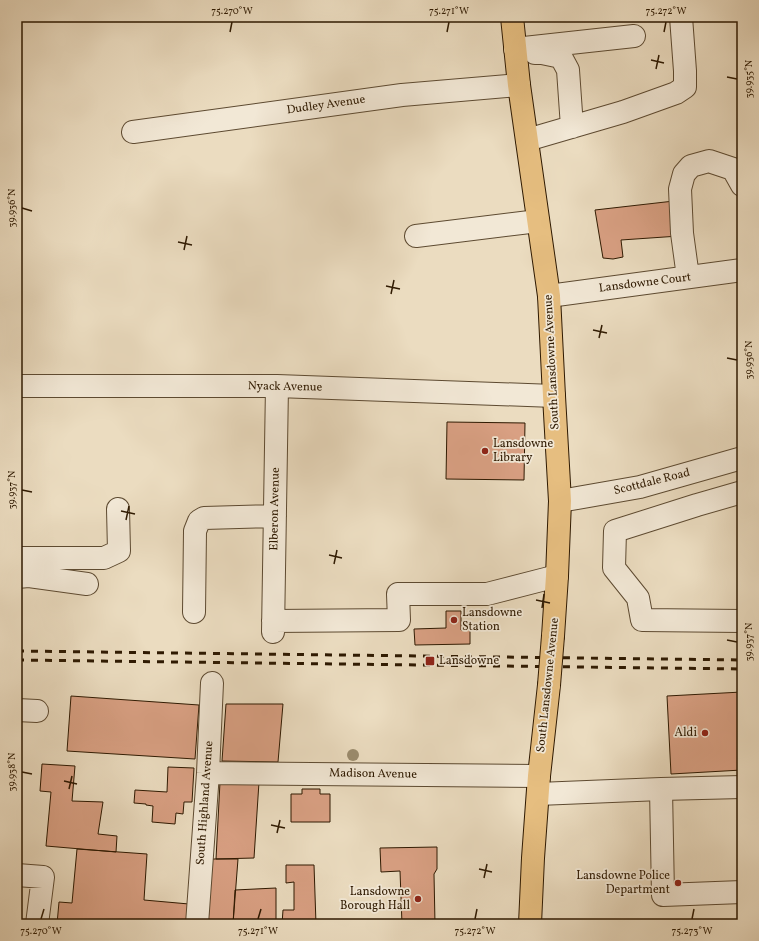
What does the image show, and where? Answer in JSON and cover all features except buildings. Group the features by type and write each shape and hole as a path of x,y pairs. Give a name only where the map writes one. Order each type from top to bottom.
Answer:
{"main road":[{"name":"South Lansdowne Avenue","path":"512,17 519,85 549,296 560,501 553,636 538,785 530,924"}],"street":[{"path":"527,140 623,112 676,93 685,87 681,17"},
{"path":"516,52 634,36"},
{"path":"516,52 542,53 561,57 568,70 572,127"},
{"name":"Dudley Avenue","path":"133,132 402,95 519,85"},
{"path":"688,277 682,233 680,189 684,174 691,166 708,161 733,169 742,185"},
{"path":"416,236 538,221"},
{"name":"Lansdowne Court","path":"549,296 742,270"},
{"name":"Nyack Avenue","path":"17,386 277,386 554,396"},
{"name":"Elberon Avenue","path":"277,386 273,627 399,620 398,594 487,594 557,576"},
{"name":"Scottdale Road","path":"560,501 640,487 742,458"},
{"path":"689,473 697,505"},
{"path":"742,492 615,531 614,568 638,598 642,620 742,621"},
{"path":"17,558 104,558 119,552 118,509"},
{"path":"194,612 194,531 198,521 204,518 216,517 275,516"},
{"path":"17,576 29,576 87,584"},
{"name":"South Highland Avenue","path":"197,924 208,772 212,683"},
{"name":"Madison Avenue","path":"208,772 661,789 742,787"},
{"path":"661,789 663,895 742,892"},
{"path":"17,875 43,877 37,924"}],"railway":[{"path":"17,651 742,660"},
{"path":"17,660 742,669"}],"place":[{"name":"Lansdowne Library","path":"485,451"},
{"name":"Lansdowne Station","path":"454,620"},
{"name":"Lansdowne","path":"430,661"},
{"name":"Aldi","path":"705,733"},
{"name":"Lansdowne Police Department","path":"678,883"},
{"name":"Lansdowne Borough Hall","path":"418,899"}]}
